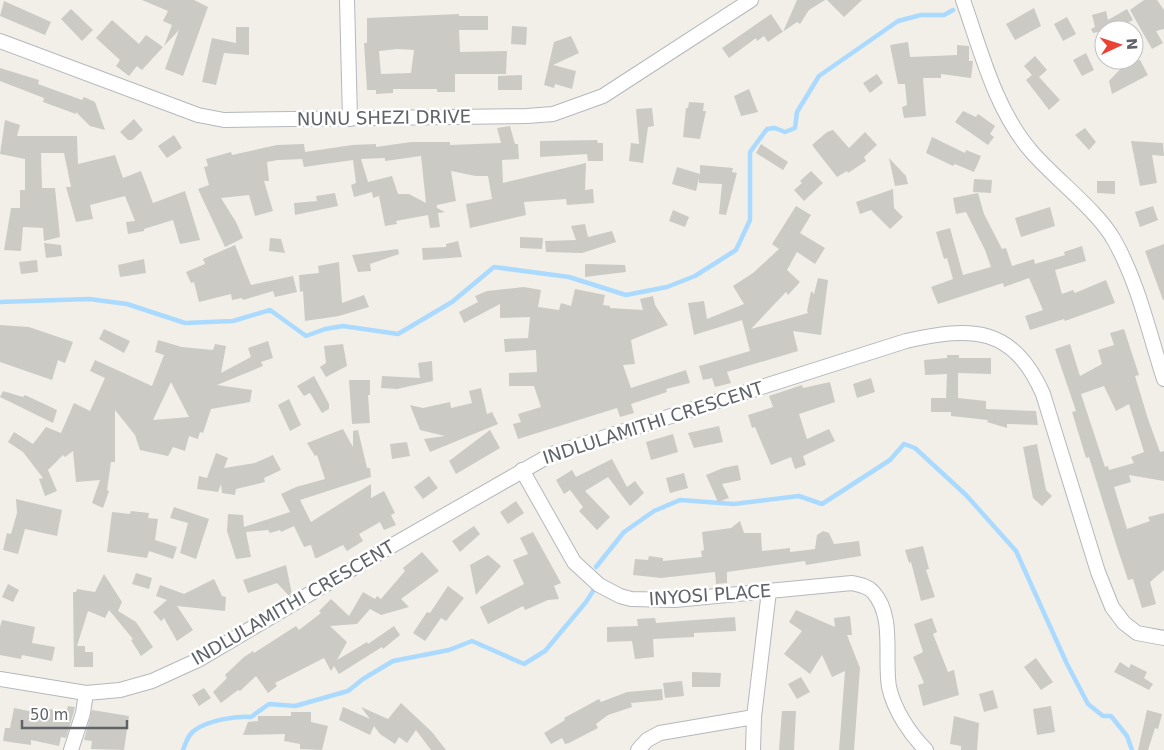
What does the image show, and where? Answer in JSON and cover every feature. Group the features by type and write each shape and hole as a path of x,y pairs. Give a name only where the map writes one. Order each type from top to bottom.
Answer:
{"street":[{"path":"347,0 350,119"},
{"name":"NUNU SHEZI DRIVE","path":"0,41 198,114 224,120 527,116 553,114 603,96 751,0"},
{"path":"963,0 996,93 1015,129 1031,150 1113,238 1126,264 1164,379"},
{"name":"INDLULAMITHI CRESCENT","path":"0,679 86,693 135,687 198,660 552,454 906,341 949,333 976,332 1004,342 1021,356 1034,373 1044,394 1098,572 1112,607 1124,623 1137,633 1164,638"},
{"name":"INYOSI PLACE","path":"522,470 574,562 599,585 620,596 631,599 668,600 852,583 873,591 883,611 890,687 898,711 914,738 926,750"},
{"path":"753,750 754,717 769,591"},
{"path":"71,750 83,713 86,693"},
{"path":"638,750 647,740 660,733 754,717"}],"building":[{"path":"142,0 194,0 208,7 183,76 165,69 179,30 164,46 172,25 163,21 168,11"},
{"path":"797,0 825,0 809,10 800,24 797,22 783,32"},
{"path":"827,0 862,0 844,17"},
{"path":"1144,0 1157,0 1164,10 1164,29 1156,31 1163,43 1152,49 1144,35 1144,20 1136,20 1130,10"},
{"path":"4,1 51,22 45,35 0,16"},
{"path":"1034,8 1041,26 1015,40 1006,24"},
{"path":"71,9 93,30 82,41 61,19"},
{"path":"1127,9 1133,20 1108,20"},
{"path":"1106,11 1108,20 1094,20 1094,23 1092,15"},
{"path":"459,14 459,16 488,16 488,30 459,30 460,52 507,51 506,74 455,74 455,92 437,92 437,89 393,89 393,93 376,94 376,90 367,90 364,43 367,43 367,18","holes":["414,50 411,73 381,74 379,51"]},
{"path":"771,14 783,32 768,42 764,36 757,41 756,38 729,58 722,48"},
{"path":"1067,17 1076,34 1063,41 1054,24"},
{"path":"112,20 139,44 146,35 163,47 142,70 137,66 129,76 116,66 120,60 96,38"},
{"path":"512,26 527,27 526,45 511,44"},
{"path":"236,27 249,27 249,55 224,53 216,85 202,82 212,38 236,43"},
{"path":"571,36 579,53 553,65 576,71 572,89 555,84 554,88 544,85 554,42"},
{"path":"908,42 910,57 957,55 957,45 969,46 969,61 973,61 971,78 941,74 941,78 923,78 926,116 904,118 902,107 907,105 905,84 898,84 890,45"},
{"path":"1086,53 1094,70 1082,76 1073,60"},
{"path":"1035,56 1047,70 1039,77 1060,100 1049,110 1026,80 1032,75 1024,66"},
{"path":"0,68 39,80 38,84 82,100 84,97 95,102 105,130 90,126 76,112 76,114 43,102 44,98 0,81"},
{"path":"1144,68 1148,75 1112,94 1109,81 1119,70 1144,70"},
{"path":"877,74 883,83 870,93 863,83"},
{"path":"522,75 522,90 498,90 498,76"},
{"path":"749,89 758,112 741,116 734,96"},
{"path":"689,102 704,103 703,111 706,111 700,139 683,137 686,108 688,108"},
{"path":"652,108 654,126 648,127 643,163 629,161 631,143 639,144 636,109"},
{"path":"963,111 976,117 978,114 995,126 990,134 994,137 988,145 955,122"},
{"path":"134,119 143,130 132,140 128,140 120,132"},
{"path":"5,120 20,125 17,136 77,136 78,164 115,155 123,178 141,171 153,203 185,191 200,240 180,244 173,220 144,229 144,231 128,234 126,222 135,221 125,196 90,205 93,219 76,222 66,187 71,187 64,153 41,153 42,188 55,188 60,237 44,241 43,228 23,227 21,251 4,250 11,208 20,208 20,190 25,190 25,159 0,154"},
{"path":"510,126 515,144 518,144 519,159 502,160 503,183 586,163 585,190 593,189 594,203 567,205 566,199 524,202 526,215 470,228 466,204 492,199 488,176 476,176 451,171 456,201 437,205 437,208 445,212 438,213 440,227 430,228 428,215 396,221 397,224 385,226 379,196 373,198 372,192 354,197 351,185 356,183 353,160 304,167 302,159 278,160 267,162 269,181 264,181 273,211 255,216 249,195 221,198 236,222 243,238 225,247 198,189 209,185 204,167 208,166 206,159 231,152 232,155 277,145 304,144 305,152 352,145 376,144 376,147 411,142 450,142 450,145 501,143 497,128","holes":["421,156 426,203 409,194 398,194 392,176 368,182 361,159 385,158 385,161"]},
{"path":"1085,128 1096,142 1089,150 1075,135"},
{"path":"833,130 849,148 865,132 877,145 864,157 866,161 848,173 847,171 837,177 812,145 827,132"},
{"path":"174,135 182,148 167,158 158,146"},
{"path":"932,137 965,153 966,150 981,156 974,172 955,164 953,166 926,153"},
{"path":"597,140 598,143 603,143 603,161 588,161 587,154 540,157 540,141"},
{"path":"1131,141 1163,143 1164,156 1152,155 1157,183 1140,186"},
{"path":"761,144 788,162 783,170 756,153"},
{"path":"889,158 906,176 908,184 895,186"},
{"path":"700,165 733,168 732,172 737,173 726,215 719,214 722,184 699,183 699,178 696,191 672,184 677,167 700,174"},
{"path":"811,171 823,183 804,201 794,190 802,183 800,181"},
{"path":"974,179 992,180 991,193 973,192"},
{"path":"1097,181 1115,181 1115,194 1097,193"},
{"path":"893,189 894,208 903,217 890,229 871,210 860,214 856,202"},
{"path":"335,193 338,206 295,215 294,203 317,201 316,196"},
{"path":"978,193 984,214 1002,249 1006,248 1012,266 1034,259 1035,264 1065,255 1064,252 1082,246 1086,261 1055,270 1062,294 1073,290 1075,293 1106,280 1115,303 1065,321 1064,319 1030,330 1025,316 1043,310 1029,278 1004,287 1003,283 938,304 931,287 953,279 947,258 944,259 936,232 950,228 963,275 991,267 985,250 966,212 956,214 953,198"},
{"path":"796,206 811,215 800,233 825,248 815,264 797,252 787,270 800,282 788,295 786,292 751,329 808,313 811,291 814,294 818,278 828,280 821,335 793,331 798,351 727,372 731,383 715,387 712,378 703,380 699,366 750,351 742,320 694,335 688,303 704,301 707,319 744,304 733,286 753,273 779,249 772,244"},
{"path":"1153,206 1158,220 1140,227 1135,212"},
{"path":"1050,207 1055,226 1021,237 1015,218"},
{"path":"673,210 689,217 685,227 669,221"},
{"path":"585,224 588,237 612,231 616,242 582,253 546,252 545,241 576,240 571,226"},
{"path":"520,237 543,238 542,249 520,248"},
{"path":"270,238 281,239 285,253 269,251"},
{"path":"458,241 462,257 423,260 422,248 446,247 446,244"},
{"path":"44,243 61,245 62,256 46,258"},
{"path":"1164,244 1164,300 1163,300 1145,251"},
{"path":"235,245 251,285 293,276 297,292 275,297 273,291 243,300 242,298 232,300 231,294 199,302 194,282 191,283 186,272 205,264 203,259"},
{"path":"398,249 399,254 370,264 371,271 358,272 352,255"},
{"path":"144,259 146,273 120,277 118,265"},
{"path":"37,260 38,272 21,274 19,262"},
{"path":"339,262 342,303 364,295 369,307 339,316 305,321 303,291 300,292 299,275 319,273 318,266"},
{"path":"585,264 625,265 626,272 585,277"},
{"path":"524,287 541,290 538,307 559,310 561,303 571,306 575,289 605,295 603,305 610,306 610,308 643,310 640,299 653,296 655,305 668,325 631,340 635,364 623,365 631,388 686,370 690,383 666,389 667,392 631,404 634,413 620,417 617,408 518,439 513,424 521,422 518,414 541,407 534,386 509,386 509,373 537,372 536,350 505,352 504,339 528,338 530,317 500,318 500,304 464,323 459,312 478,302 475,296 487,291"},
{"path":"0,325 29,327 73,342 65,363 58,360 52,380 0,362"},
{"path":"104,329 130,341 124,353 99,339"},
{"path":"1124,329 1139,375 1135,376 1148,419 1160,452 1164,451 1164,481 1129,475 1131,482 1114,487 1127,529 1150,521 1148,517 1164,513 1164,570 1150,582 1156,604 1142,608 1133,579 1128,580 1089,457 1086,458 1072,412 1076,411 1055,349 1070,344 1080,376 1102,364 1098,350 1114,345 1110,333","holes":["1104,386 1116,411 1129,404 1144,452 1131,457 1134,463 1109,470 1108,466 1105,467 1081,394"]},
{"path":"158,340 182,347 213,350 215,344 226,346 221,373 251,357 248,348 268,341 273,358 261,362 263,366 217,385 252,390 250,402 211,409 203,433 200,432 198,439 189,436 185,451 173,447 168,456 140,450 135,435 115,410 115,462 111,462 107,490 109,491 103,508 92,503 100,480 76,482 73,451 65,457 63,455 48,470 57,491 45,496 39,479 43,478 23,452 8,442 14,432 33,444 46,427 61,433 74,403 90,411 105,378 90,371 95,360 152,386 164,355 155,352","holes":["171,382 189,417 153,420"]},
{"path":"343,344 347,366 326,377 320,367 326,363 324,346"},
{"path":"947,355 959,355 959,358 991,358 991,374 958,373 958,398 986,401 986,409 1036,411 1038,425 1007,424 1007,428 987,422 988,420 951,416 951,412 931,412 931,398 946,398 947,374 925,375 924,360 947,358"},
{"path":"432,361 433,381 397,389 381,388 382,376 420,378 418,363"},
{"path":"314,376 329,404 329,409 322,413 310,393 304,396 297,386"},
{"path":"871,378 875,392 857,398 853,384"},
{"path":"349,380 370,380 370,395 368,395 370,423 352,424"},
{"path":"830,382 835,402 799,414 807,439 829,429 835,441 803,456 806,465 795,469 791,457 771,465 755,427 752,428 748,415 773,407 769,396 802,385 803,388"},
{"path":"481,388 487,414 492,412 498,424 430,452 424,439 445,436 420,430 410,405 423,408 450,402 451,408 472,403 469,391"},
{"path":"3,391 23,397 25,395 57,410 53,423 0,397"},
{"path":"289,399 301,425 290,431 278,405"},
{"path":"719,426 723,442 694,448 688,433"},
{"path":"343,429 353,447 353,431 358,430 371,477 300,500 311,522 371,484 371,498 384,491 395,513 391,515 396,525 384,530 380,522 359,534 363,541 347,551 343,545 317,558 315,558 311,545 304,547 294,526 281,532 280,530 270,533 268,530 246,532 251,557 236,559 227,531 228,514 243,515 244,527 290,512 281,494 296,487 325,479 317,455 315,456 307,443"},
{"path":"490,430 500,448 456,474 449,461"},
{"path":"673,434 678,452 651,460 646,442"},
{"path":"407,442 410,456 392,459 390,444"},
{"path":"1037,444 1046,490 1052,496 1042,506 1033,498 1023,447"},
{"path":"216,453 228,458 224,468 255,463 273,455 281,470 264,478 265,482 236,489 235,495 222,493 221,484 218,492 197,489 199,476 207,478"},
{"path":"612,459 627,487 635,481 644,493 630,506 608,477 585,491 610,517 597,530 579,511 583,507 570,490 564,494 556,480 572,470 576,477"},
{"path":"738,465 741,480 722,484 729,498 718,502 706,475 723,468"},
{"path":"684,473 688,488 670,493 666,478"},
{"path":"429,476 438,488 423,499 414,487"},
{"path":"16,499 62,510 57,536 25,529 18,554 3,550 7,533 11,534 17,513"},
{"path":"516,501 524,513 508,524 500,512"},
{"path":"174,507 209,519 196,559 180,553 188,523 170,518"},
{"path":"131,511 149,513 148,518 158,519 155,540 177,547 173,559 149,551 147,558 107,552 112,512 130,514"},
{"path":"740,521 744,533 761,533 762,551 790,548 790,552 815,549 817,535 823,531 829,533 834,544 859,541 861,556 806,565 805,561 727,572 727,583 716,584 715,572 661,578 633,575 635,559 648,560 649,556 663,558 663,561 702,557 701,551 704,550 702,532 731,528"},
{"path":"474,526 480,534 460,552 452,541"},
{"path":"533,532 561,583 554,586 559,599 548,600 525,610 523,606 488,624 480,607 524,584 513,560 528,554 520,538"},
{"path":"923,546 929,569 926,570 935,597 921,601 911,562 909,563 905,550"},
{"path":"422,552 439,571 401,599 409,607 381,615 370,609 357,624 330,626 347,642 337,660 367,642 368,644 394,626 400,635 383,649 382,647 339,674 334,666 331,671 324,658 275,683 277,686 268,693 256,676 240,691 238,690 221,703 213,692 227,678 225,675 244,657 253,651 254,653 296,626 299,630 321,613 319,611 331,599 349,616 363,592 375,599 377,596 381,599 405,571 403,568"},
{"path":"488,555 501,566 476,595 470,565"},
{"path":"286,565 292,594 289,596 277,583 248,593 243,580"},
{"path":"136,573 152,578 149,589 132,584"},
{"path":"104,574 122,602 118,611 136,622 153,647 141,656 131,640 133,639 109,610 105,618 88,611 77,646 85,646 85,652 93,652 93,667 74,667 73,592 76,592 77,589 95,592"},
{"path":"214,579 222,596 226,597 225,611 177,606 193,630 177,641 164,618 161,621 153,612 167,600 156,596 160,585 184,594"},
{"path":"8,584 19,590 13,602 2,597"},
{"path":"448,586 464,598 446,621 441,618 425,641 413,633 427,612 430,613"},
{"path":"796,610 835,627 834,618 850,616 852,635 847,635 860,668 854,750 839,750 845,671 832,677 822,655 810,674 784,654 802,631 789,622"},
{"path":"735,617 736,631 694,633 694,637 653,639 654,657 635,659 632,641 607,642 607,627 638,626 637,619 655,618 656,623"},
{"path":"932,618 937,632 933,634 948,672 954,670 959,695 923,706 918,685 924,683 913,657 923,652 914,624"},
{"path":"2,620 35,627 32,643 55,647 52,661 22,655 21,659 0,655 0,627"},
{"path":"1036,658 1053,682 1041,690 1024,667"},
{"path":"1120,662 1129,668 1131,664 1147,672 1144,678 1153,684 1149,690 1114,672"},
{"path":"692,672 721,673 720,687 692,687"},
{"path":"801,677 810,692 797,699 788,684"},
{"path":"682,681 684,696 665,698 663,683"},
{"path":"204,688 211,698 199,706 192,695"},
{"path":"662,689 663,700 631,703 632,707 608,715 596,724 598,728 569,743 565,744 562,738 551,744 544,733 565,720 564,718 599,699 601,702 627,692"},
{"path":"993,690 998,708 984,712 979,694"},
{"path":"401,703 432,732 446,750 431,750 416,730 407,743 399,737 395,744 380,734 374,726 370,735 339,720 343,707 370,719 361,707 388,719"},
{"path":"68,706 75,707 66,738 61,737 59,746 31,740 31,745 3,741 5,728 10,728 14,708 44,714 45,708 66,712"},
{"path":"1051,706 1055,732 1037,735 1033,709"},
{"path":"92,710 129,716 124,750 91,749 92,741 84,740"},
{"path":"1147,710 1162,714 1158,729 1155,728 1148,750 1138,750"},
{"path":"782,711 796,711 794,750 779,750"},
{"path":"291,712 311,712 311,722 328,726 322,750 300,749 300,744 284,741 285,734 243,735 248,722 258,721 258,716 291,716"},
{"path":"954,716 979,723 977,750 961,750 961,746 950,744"}],"waterway":[{"path":"0,302 89,299 127,304 185,323 233,321 270,310 306,336 325,329 343,326 398,334 452,302 494,267 569,277 626,295 667,287 695,276 736,250 750,220 750,152 767,129 775,128 785,132 795,128 797,112 819,76 898,21 921,15 944,15 953,10"},
{"path":"596,567 624,532 654,511 680,500 734,504 799,496 822,504 890,460 904,444 915,448 966,495 1016,551 1067,664 1088,704 1103,716 1111,716 1127,736 1132,750"},
{"path":"183,750 191,734 207,724 230,718 251,717 269,704 295,706 348,691 363,679 393,661 449,650 472,641 524,664 545,651 586,602 595,588"}]}
